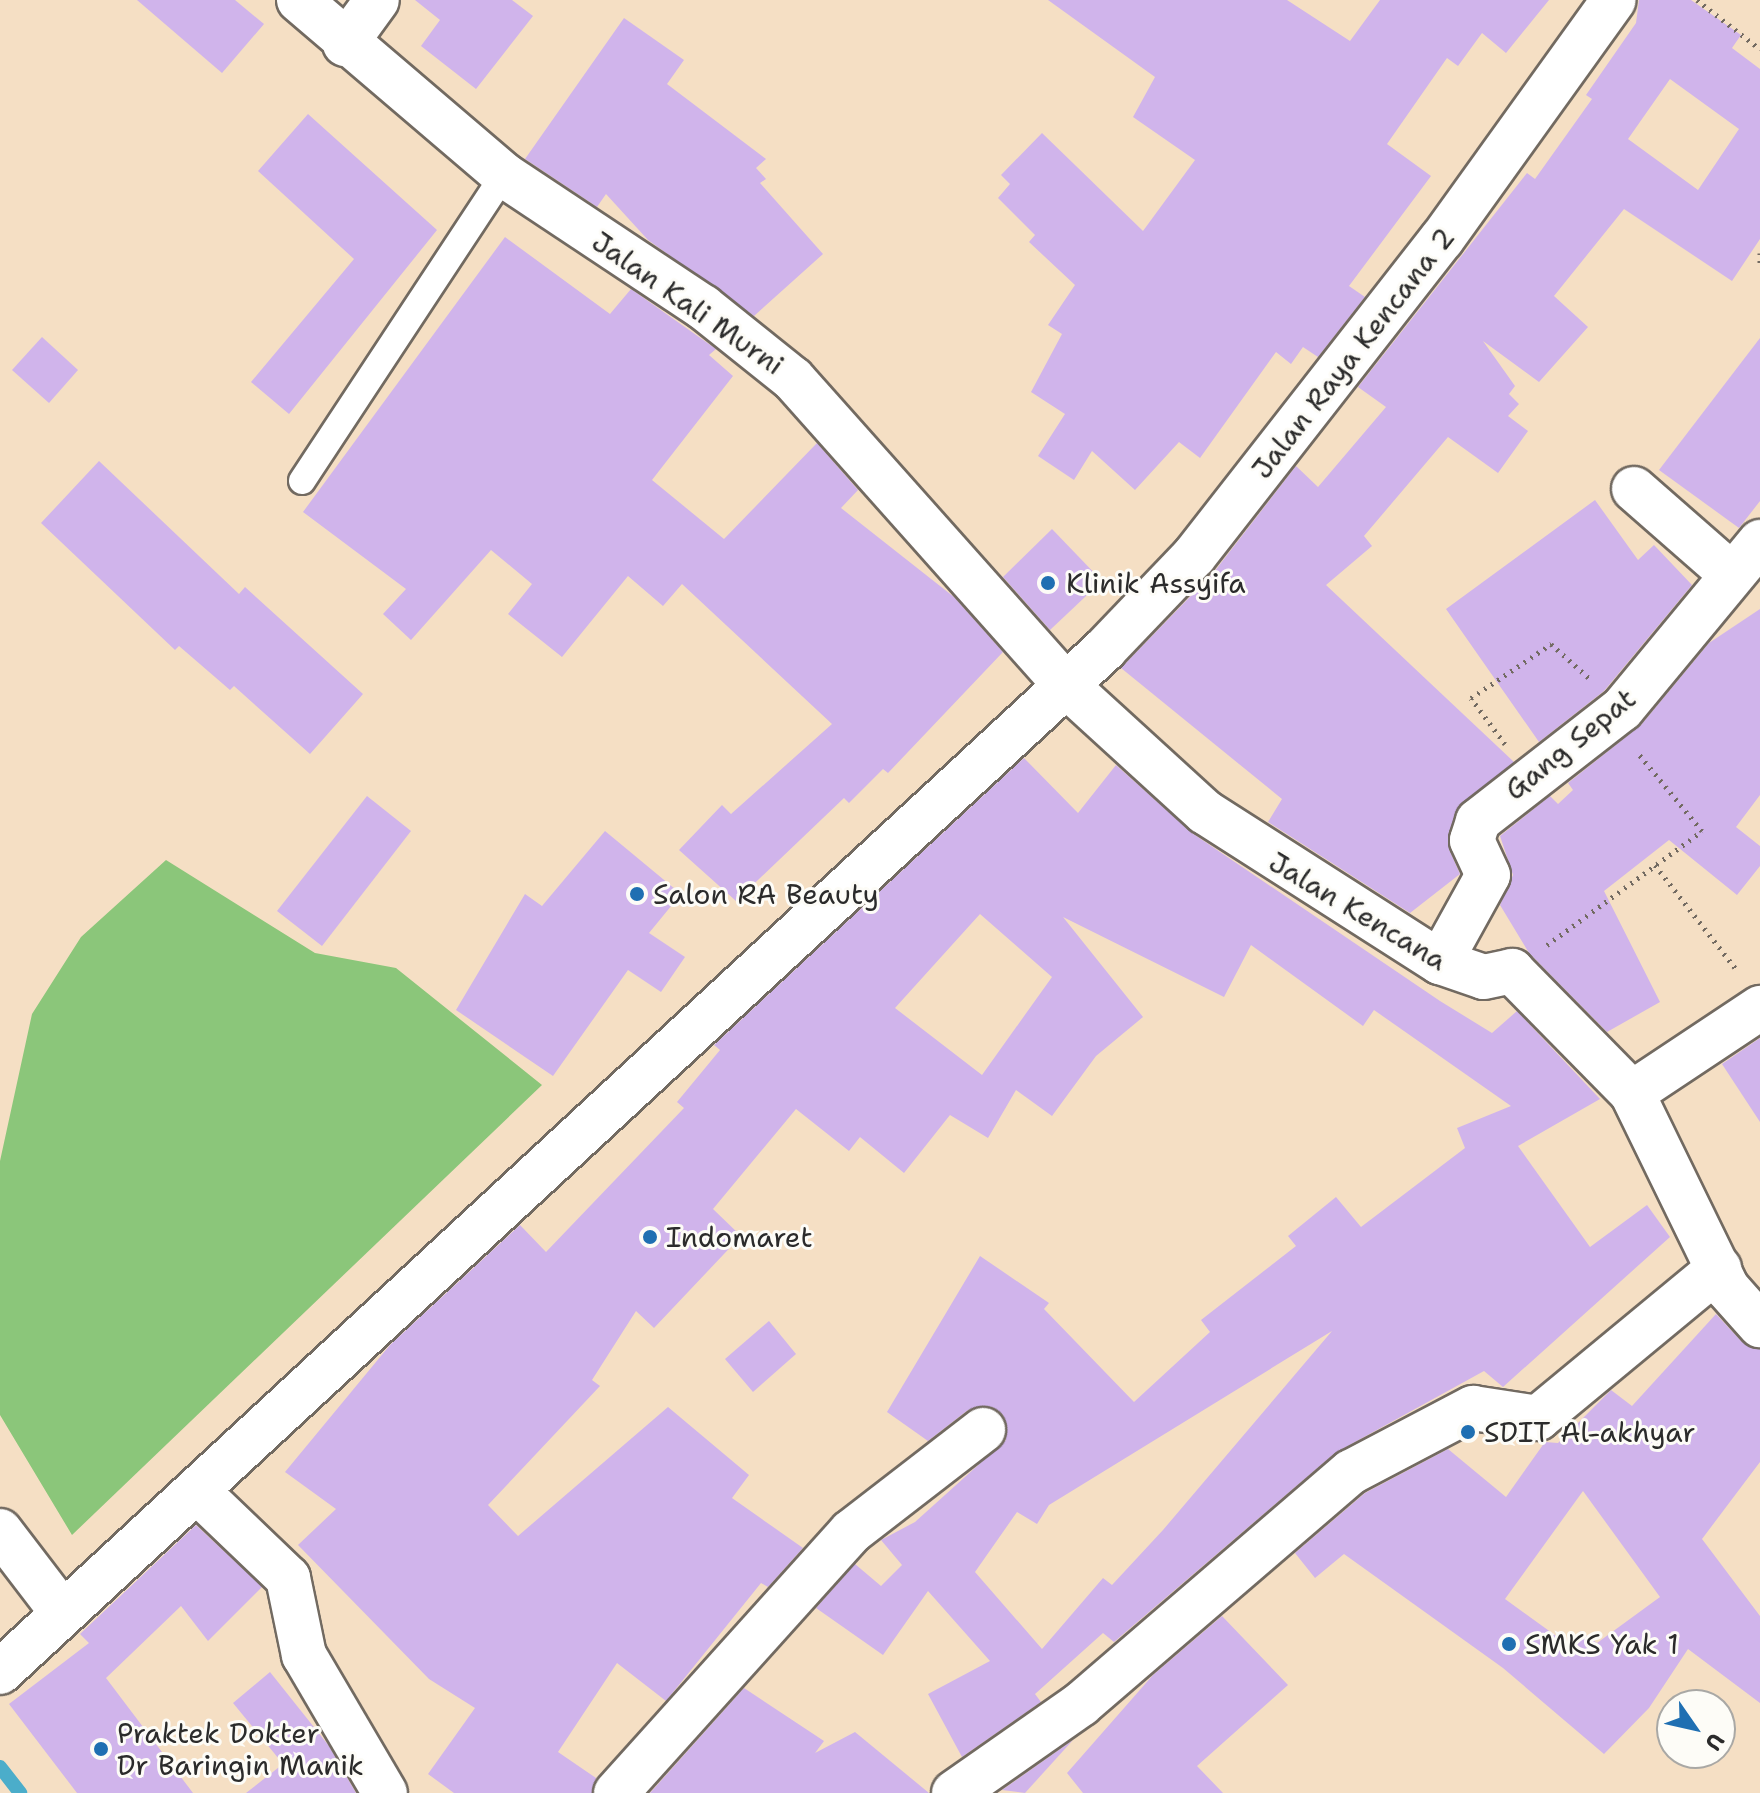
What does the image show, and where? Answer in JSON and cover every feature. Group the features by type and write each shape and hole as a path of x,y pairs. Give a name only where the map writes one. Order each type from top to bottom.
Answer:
{"street":[{"name":"Jalan Kali Murni","path":"299,0 345,44 504,175 703,307 793,379 1067,686"},
{"path":"345,44 377,0"},
{"name":"Jalan Raya Kencana 2","path":"0,1672 1067,686 1194,556 1442,239 1614,0"},
{"path":"1634,489 1731,574"},
{"name":"Gang Sepat","path":"1440,962 1488,875 1472,830 1529,777 1615,714 1760,542"},
{"name":"Jalan Kencana","path":"1067,686 1236,836 1440,962 1484,977 1512,971"},
{"path":"1512,971 1632,1093 1719,1268 1758,1318"},
{"path":"1632,1093 1751,993"},
{"path":"954,1793 1081,1704 1351,1472 1473,1408 1545,1414 1719,1268"},
{"path":"616,1793 851,1532 983,1430"},
{"path":"197,1491 288,1578 304,1655 385,1793"},
{"path":"0,1531 62,1612"}],"lane":[{"path":"302,481 504,175"}],"path":[{"path":"1697,0 1760,49"},
{"path":"1760,253 1760,263"},
{"path":"1512,971 1702,831 1615,714 1551,644 1471,698 1529,777"},
{"path":"1655,865 1751,993"}],"green space":[{"path":"166,860 315,953 396,968 542,1085 72,1535 0,1415 0,1161 32,1014 81,937"}],"building":[{"path":"137,0 235,0 264,24 222,73"},
{"path":"415,0 512,0 533,16 476,89 421,46 440,20"},
{"path":"1048,0 1287,0 1350,41 1380,0 1549,0 1506,53 1482,33 1458,66 1447,58 1387,144 1431,176 1349,286 1365,297 1318,357 1303,347 1291,364 1276,352 1200,458 1179,442 1135,490 1092,451 1074,480 1038,456 1065,414 1031,392 1062,334 1048,325 1075,285 1029,242 1035,235 998,198 1010,184 1001,175 1042,133 1143,231 1195,160 1133,117 1155,77"},
{"path":"1639,0 1691,0 1741,35 1732,48 1760,69 1760,239 1732,281 1624,209 1554,296 1588,327 1539,382 1483,341 1515,386 1509,394 1519,404 1508,416 1528,431 1498,473 1448,437 1364,536 1372,546 1326,585 1514,762 1455,813 1449,849 1460,874 1410,913 1268,822 1282,799 1121,668 1214,572 1296,466 1318,487 1386,407 1358,387 1527,173 1535,179 1592,99 1586,95 1636,23","holes":["1670,79 1739,129 1698,190 1628,139"]},
{"path":"624,18 684,60 667,84 766,159 756,168 766,179 760,183 823,254 754,316 648,240 606,194 597,207 525,159"},
{"path":"308,114 437,230 289,414 251,382 354,259 258,171"},
{"path":"505,237 610,314 631,289 716,349 709,355 733,376 652,480 724,539 817,443 858,490 841,508 954,597 1003,652 888,773 883,769 849,803 844,798 736,901 679,850 722,805 731,814 832,724 682,584 663,606 628,576 562,657 508,614 532,584 491,550 411,640 383,614 406,589 303,512"},
{"path":"42,337 78,370 49,403 12,370"},
{"path":"1760,338 1760,501 1739,528 1659,470"},
{"path":"99,461 239,594 245,587 363,694 310,754 234,686 230,690 179,646 175,650 41,523"},
{"path":"1595,500 1638,560 1654,545 1692,585 1604,691 1539,742 1446,609"},
{"name":"Klinik Assyifa","path":"1052,529 1102,581 1050,630 1003,577"},
{"path":"1760,609 1760,795 1736,827 1760,846 1760,866 1737,895 1669,840 1604,891 1660,1002 1607,1032 1529,953 1500,905 1513,875 1500,836 1550,796 1558,804 1573,790 1568,783 1641,725 1709,643"},
{"path":"1024,758 1078,813 1116,765 1192,833 1492,1033 1517,1011 1600,1099 1518,1146 1590,1247 1647,1205 1670,1237 1503,1387 1484,1371 1335,1453 1114,1642 1103,1633 1035,1694 1041,1702 962,1757 928,1694 990,1661 928,1591 883,1655 816,1608 855,1564 881,1586 902,1565 881,1540 915,1522 1006,1440 1003,1415 992,1407 968,1410 928,1441 887,1412 980,1256 1049,1303 1044,1309 1134,1402 1210,1332 1201,1320 1296,1246 1288,1236 1336,1197 1361,1227 1465,1148 1457,1128 1511,1106 1374,1010 1363,1026 1251,945 1224,997 1063,917 1143,1017 1096,1056 1052,1116 1016,1090 988,1138 950,1115 904,1173 860,1137 849,1151 796,1109 713,1209 741,1236 654,1328 636,1311 592,1380 600,1386 488,1505 518,1536 668,1407 749,1475 732,1498 803,1548 768,1587 761,1583 666,1701 617,1663 558,1752 596,1778 592,1793 454,1793 428,1774 475,1708 429,1679 298,1545 336,1509 285,1472 390,1345 520,1225 546,1252 684,1108 677,1102 720,1050 714,1045","holes":["980,914 1052,977 982,1075 895,1008","1332,1331 1163,1530 1112,1585 1103,1578 1042,1649 975,1572 1017,1512 1037,1524 1049,1505"]},
{"path":"367,796 411,831 322,946 277,911"},
{"path":"605,831 681,894 649,933 685,957 661,992 628,970 553,1076 456,1010 525,894 542,906"},
{"path":"1760,1038 1760,1122 1722,1064"},
{"path":"1716,1314 1742,1342 1760,1349 1760,1462 1702,1539 1760,1616 1760,1703 1688,1649 1662,1689 1656,1689 1656,1697 1649,1708 1604,1754 1503,1668 1344,1554 1315,1578 1295,1553 1365,1493 1448,1449 1506,1497 1545,1442 1558,1443 1611,1390 1632,1406","holes":["1583,1491 1660,1597 1597,1643 1580,1631 1570,1646 1505,1599"]},
{"path":"769,1321 796,1354 753,1392 725,1359"},
{"path":"196,1525 262,1587 208,1641 181,1606 106,1678 193,1793 77,1793 9,1704 89,1643 80,1634"},
{"path":"1222,1616 1288,1685 1197,1766 1223,1793 1083,1793 1067,1773 1153,1675"},
{"path":"270,1672 329,1746 356,1793 246,1793 283,1764 233,1703"},
{"path":"744,1688 824,1741 815,1753 855,1732 929,1793 650,1793"},
{"path":"1073,1740 1025,1793 1002,1790"}],"waterway":[{"path":"0,1767 20,1793"}],"place":[{"name":"Klinik Assyifa","path":"1048,583"},
{"name":"Salon RA Beauty","path":"637,894"},
{"name":"Indomaret","path":"650,1237"},
{"name":"SDIT Al-akhyar","path":"1468,1432"},
{"name":"SMKS Yak 1","path":"1509,1644"},
{"name":"Praktek Dokter Dr Baringin Manik","path":"101,1749"}]}
